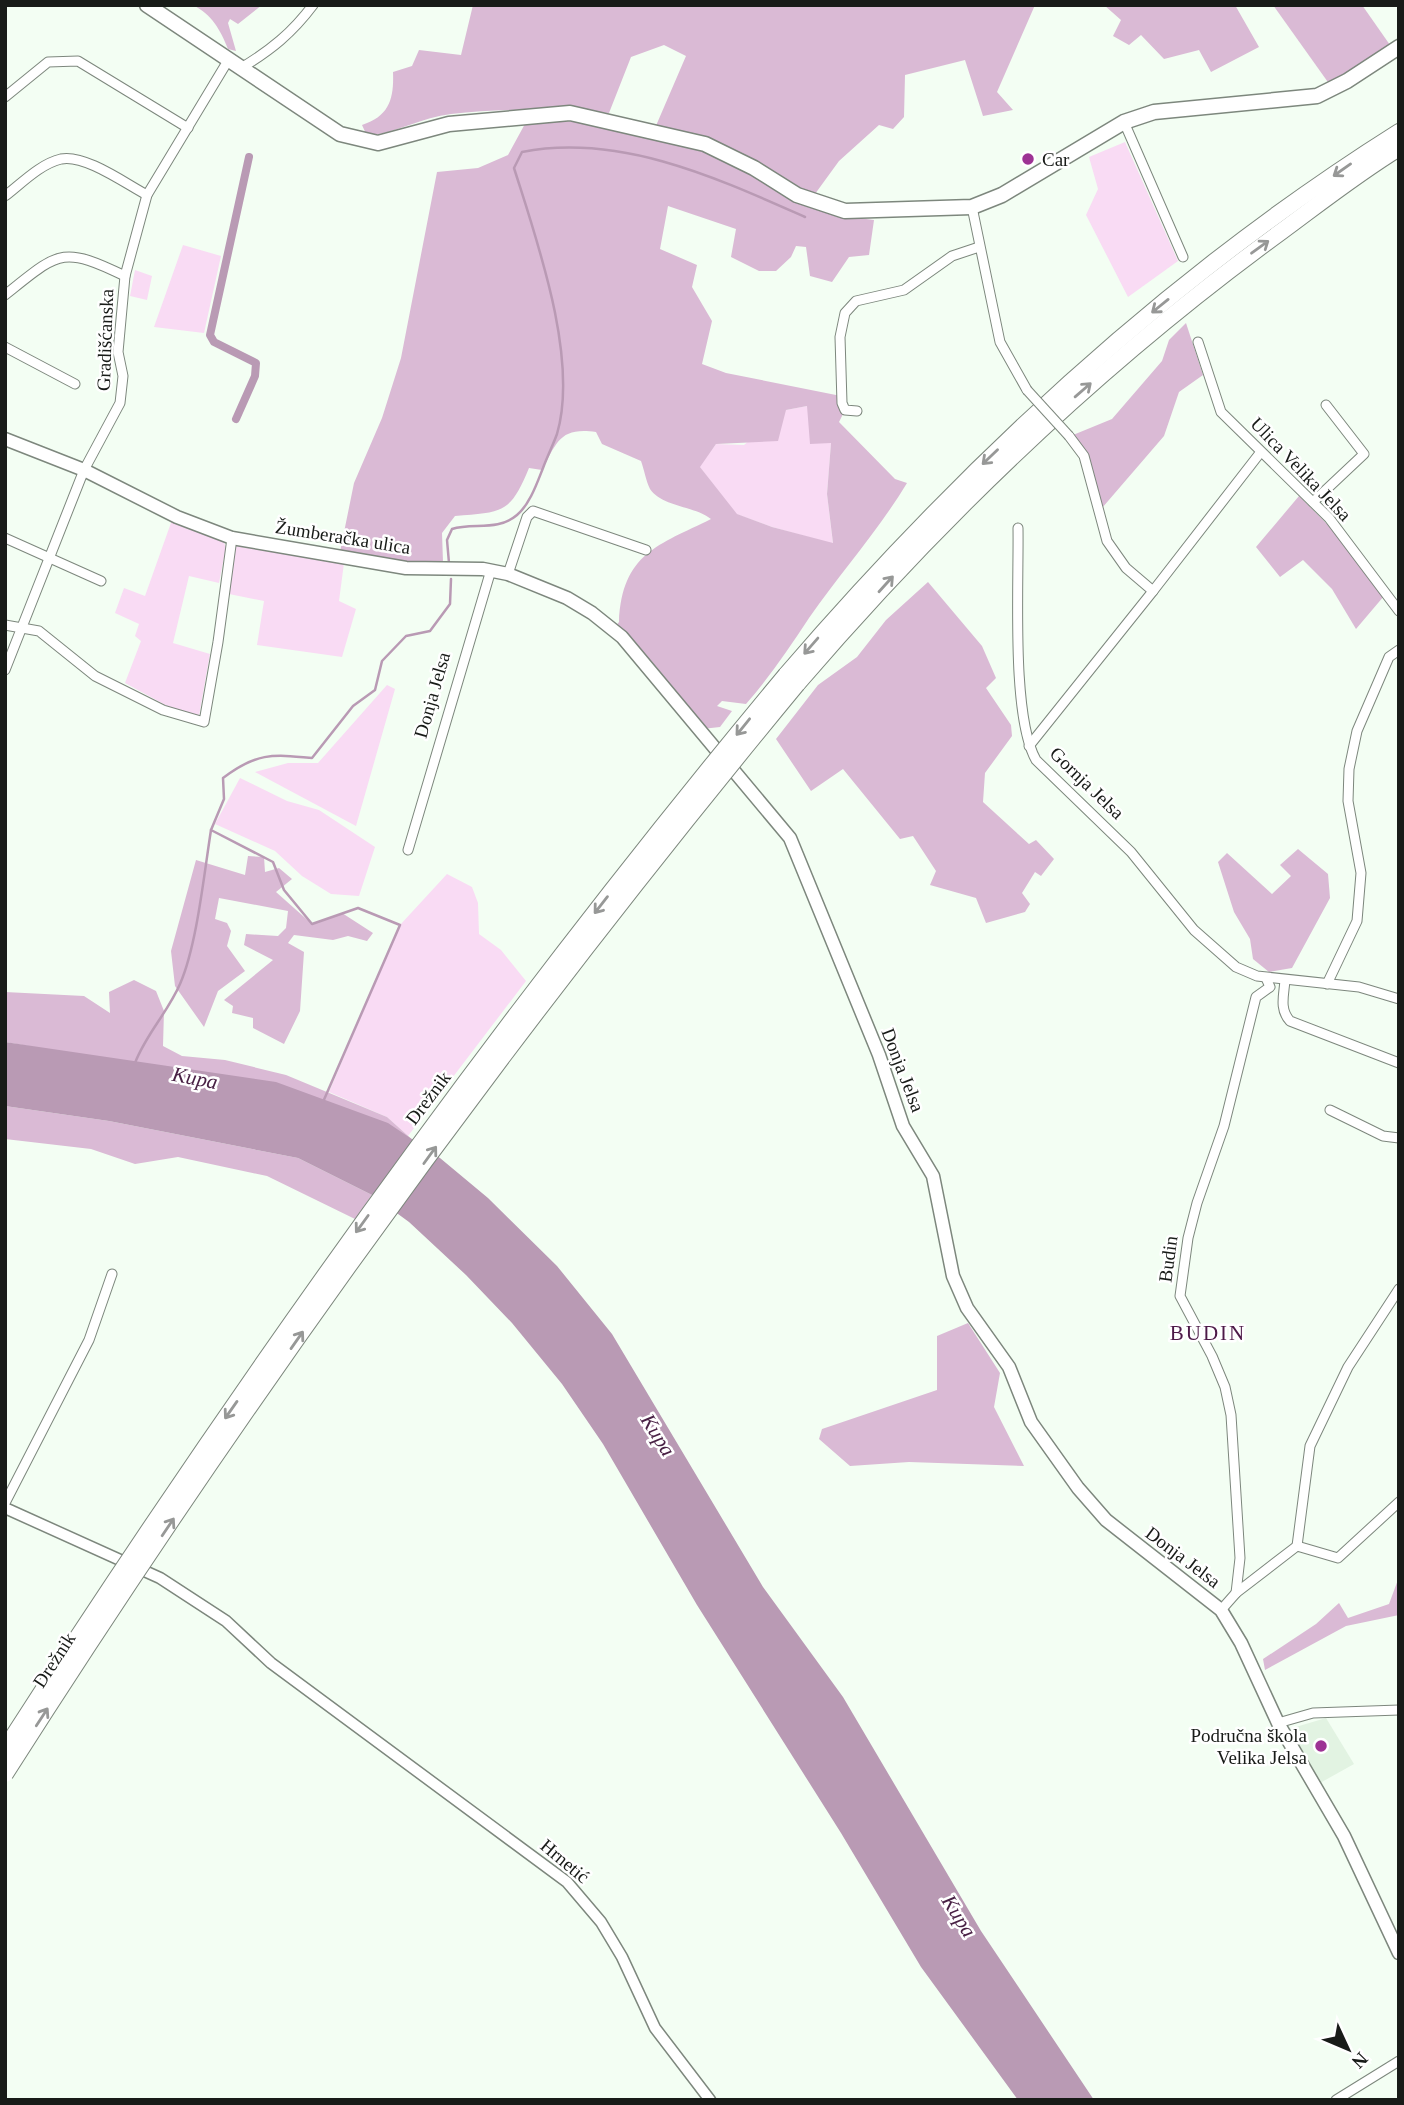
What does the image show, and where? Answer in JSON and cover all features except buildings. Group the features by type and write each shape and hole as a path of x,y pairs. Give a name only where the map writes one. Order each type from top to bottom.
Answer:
{"highway":[{"path":"792,679 929,518 1078,375 1220,258 1399,132"},
{"path":"792,679 902,566 1067,405 1218,278 1399,148"},
{"name":"Drežnik","path":"5,1749 172,1495 372,1211 602,904 792,679"},
{"name":"Drežnik","path":"5,1774 186,1499 389,1211 792,679"}],"main road":[{"path":"147,5 340,134 378,143 449,124 570,113 705,145 754,167 797,195 845,211 972,207 1002,195 1124,122 1154,112 1317,96 1347,81 1399,47"},
{"name":"Žumberačka ulica","path":"5,439 84,470 177,517 232,538 406,568 491,569"},
{"name":"Donja Jelsa","path":"491,569 567,598 613,629 790,838 879,1055 899,1116 933,1176 953,1276 967,1308 1009,1367 1031,1422 1078,1488 1106,1520 1221,1610 1241,1643 1278,1723 1344,1836 1399,1953"}],"street":[{"path":"235,64 294,30 313,5"},
{"path":"5,97 48,62 78,61 188,128"},
{"name":"Gradišćanska","path":"5,670 84,470 120,403 123,376 118,352 125,276 147,195 188,128 235,64"},
{"path":"1124,122 1183,257"},
{"path":"5,196 36,171 62,159 96,166 147,195"},
{"path":"972,207 1000,342 1027,390 1084,456 1107,541 1126,568 1153,591"},
{"path":"857,411 845,410 842,403 840,337 845,313 856,301 904,290 952,256 979,247"},
{"path":"5,295 47,262 66,254 90,259 125,276"},
{"name":"Ulica Velika Jelsa","path":"1198,342 1221,412 1259,453 1313,502 1399,611"},
{"path":"5,347 75,384"},
{"path":"1313,502 1364,454 1326,405"},
{"path":"1029,747 1259,453"},
{"path":"508,574 527,517 533,511 646,550"},
{"name":"Gornja Jelsa","path":"1018,528 1020,685 1029,747 1057,782 1132,852 1194,930 1236,967 1266,978 1359,987 1399,999"},
{"path":"5,538 101,581"},
{"path":"5,625 39,631 95,676 163,710 204,722 232,538"},
{"name":"Donja Jelsa","path":"408,850 491,569"},
{"path":"1327,984 1357,921 1361,873 1348,801 1349,769 1357,731 1389,657 1399,650"},
{"name":"Budin","path":"1236,1594 1240,1558 1231,1415 1225,1387 1212,1356 1180,1296 1196,1203 1224,1126 1256,997 1270,987 1266,978"},
{"path":"1285,979 1284,1014 1290,1021 1399,1063"},
{"path":"1329,1110 1383,1136 1398,1137"},
{"path":"5,1503 89,1340 113,1274"},
{"path":"1399,1289 1348,1367 1310,1446 1297,1546 1338,1558 1399,1502"},
{"name":"Hrnetić","path":"5,1508 160,1578 226,1621 271,1663 577,1892 614,1944 654,2028 709,2100"},
{"name":"Donja Jelsa","path":"1221,1610 1236,1594 1297,1546"},
{"path":"1278,1723 1313,1713 1399,1710"},
{"path":"1336,2100 1399,2061"}],"shaded area":[{"path":"193,5 262,5 238,24 230,19 228,23 236,51 228,49 215,23"},
{"path":"473,5 1035,5 997,92 1013,110 983,116 965,60 905,75 904,117 893,129 879,125 839,161 807,205 835,215 874,220 869,255 849,257 832,282 810,276 806,247 796,246 791,257 776,271 759,271 731,257 736,229 668,206 660,249 697,265 692,287 712,321 702,364 726,373 841,396 845,410 839,422 895,479 907,483 755,694 746,704 722,701 717,706 732,711 720,727 702,729 615,627 619,622 627,580 636,566 660,545 711,519 655,495 650,489 641,461 602,444 596,432 567,434 556,444 542,470 529,468 516,494 503,508 455,516 442,533 443,562 402,564 340,552 354,483 382,418 401,358 437,172 478,168 508,155 526,122 590,121 652,135 686,56 664,45 631,57 609,113 530,110 471,112 430,118 367,136 362,125 379,117 388,105 393,90 393,72 412,66 419,50 461,55","holes":["807,406 810,444 831,443 827,494 833,543 772,527 737,514 700,467 716,444 778,441 786,410"]},
{"path":"1104,5 1235,5 1259,47 1211,72 1199,50 1164,59 1141,35 1129,45 1113,36 1121,20"},
{"path":"1273,5 1362,5 1390,45 1330,85"},
{"path":"1125,142 1178,261 1128,297 1086,215 1098,189 1089,157"},
{"path":"183,245 221,256 204,333 154,327"},
{"path":"135,270 152,276 147,300 130,296"},
{"path":"1186,323 1203,375 1179,392 1164,436 1102,508 1088,453 1073,435 1112,419 1162,361 1169,340"},
{"path":"807,406 831,443 827,494 833,544 736,514 699,466 716,444 744,445 786,410"},
{"path":"1299,496 1328,525 1384,596 1356,629 1332,589 1303,560 1280,577 1256,547"},
{"path":"172,520 222,539 226,547 219,583 189,576 173,643 210,654 199,716 169,707 125,683 141,641 135,636 139,624 115,613 124,588 145,596"},
{"path":"235,546 344,563 339,601 356,609 342,657 257,645 264,601 229,594"},
{"path":"928,582 982,646 996,678 986,688 1011,725 1012,736 985,773 983,802 1029,844 1036,840 1054,859 1041,876 1035,872 1022,893 1030,904 1025,912 986,923 976,898 930,885 936,871 913,836 900,839 843,769 811,791 776,739 818,685 857,657 886,620"},
{"path":"387,685 395,689 356,826 255,772 288,763 318,763"},
{"path":"240,778 287,801 319,810 375,847 359,896 331,894 302,876 275,851 215,824"},
{"path":"1298,849 1328,874 1330,898 1292,968 1269,972 1253,959 1250,939 1234,912 1218,862 1227,853 1272,894 1291,876 1280,865"},
{"path":"248,856 264,857 265,872 279,868 292,879 276,892 312,924 342,913 373,933 367,941 348,936 333,940 294,935 288,943 304,952 300,1011 284,1044 253,1028 253,1018 232,1013 233,1006 224,1000 273,960 244,945 246,934 278,936 286,928 288,911 219,898 215,919 227,923 231,931 227,946 245,971 218,991 204,1027 175,986 171,951 196,860 245,875"},
{"path":"447,874 472,887 478,903 479,934 501,950 526,981 408,1136 387,1117 329,1092 400,925"},
{"path":"134,980 156,991 164,1011 163,1046 182,1056 225,1060 286,1075 387,1117 416,1143 86,1056 5,1042 5,992 84,996 110,1013 109,992"},
{"path":"5,1106 109,1121 298,1158 372,1195 355,1219 267,1176 178,1157 135,1164 91,1149 5,1139"},
{"path":"968,1323 1000,1373 994,1407 1024,1466 909,1462 850,1466 819,1439 822,1429 937,1390 937,1336"},
{"path":"1399,1577 1399,1615 1346,1626 1265,1670 1263,1659 1316,1624 1339,1603 1348,1618 1389,1604"},
{"name":"Područna škola Velika Jelsa","path":"1326,1718 1354,1764 1320,1783 1289,1729"}],"water":[{"name":"Kupa","path":"5,1042 276,1082 388,1123 440,1158 488,1198 557,1266 612,1334 763,1587 843,1697 981,1931 1094,2100 1018,2100 921,1967 841,1833 697,1605 603,1444 562,1384 512,1323 466,1275 409,1222 372,1195 298,1158 109,1121 5,1106"}],"waterway":[{"path":"449,563 447,540 452,529 501,523 517,515 526,505 557,434 562,404 563,371 559,336 544,264 514,168 522,152 559,148 631,154 703,174 805,217"},
{"path":"236,419 255,376 256,363 214,342 210,335 249,157"},
{"path":"323,1102 400,925 358,908 312,924 284,890 273,862 211,830 224,799 223,778 245,764 264,757 312,758 353,706 375,690 382,661 406,636 430,631 450,604 451,579"},
{"path":"135,1063 175,994 186,968 199,909 211,830"}],"place":[{"name":"Car","path":"1028,159"},
{"name":"Područna škola Velika Jelsa","path":"1321,1746"}],"district":[{"name":"BUDIN","path":"1208,1333"}]}
